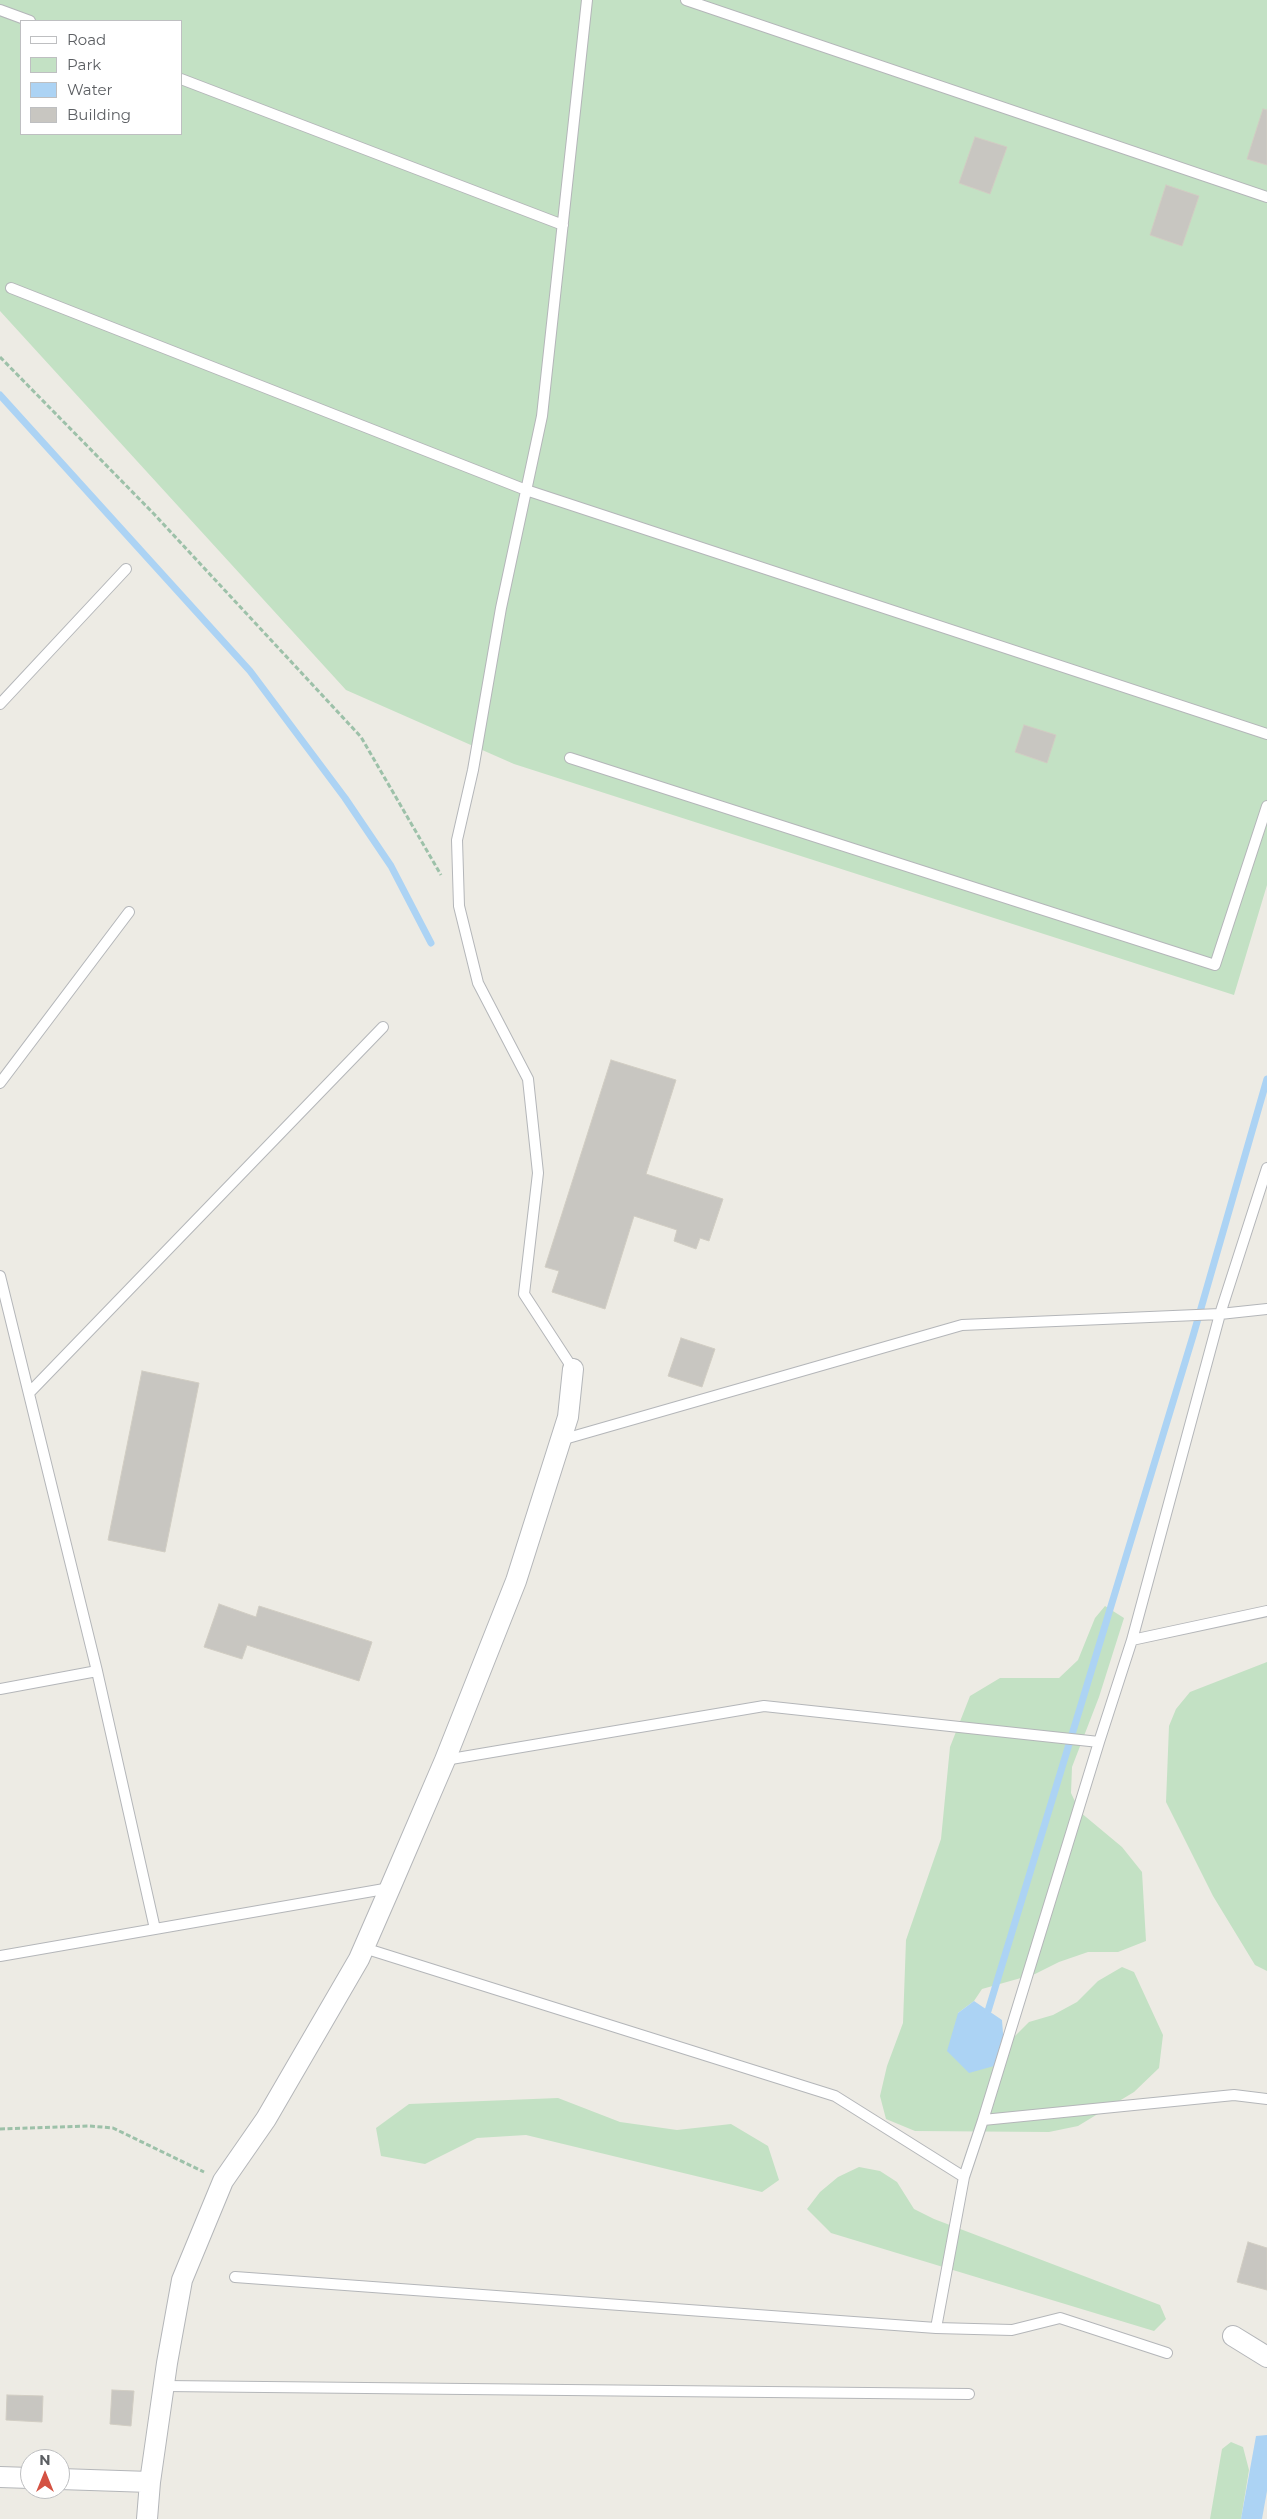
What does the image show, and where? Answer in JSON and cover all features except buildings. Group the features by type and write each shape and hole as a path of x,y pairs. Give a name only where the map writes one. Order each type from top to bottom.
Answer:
{"street":[{"path":"147,2519 150,2482 164,2386 182,2280 223,2182 266,2119 364,1948 445,1760 516,1582 568,1417 573,1369"},
{"path":"1232,2336 1267,2358"},
{"path":"0,2477 20,2478"},
{"path":"70,2479 150,2482"}],"lane":[{"path":"573,1369 524,1294 538,1173 528,1079 478,983 459,906 457,840 473,770 501,608 542,416 587,0"},
{"path":"686,0 1267,197"},
{"path":"0,10 27,20"},
{"path":"182,79 563,225"},
{"path":"11,288 526,490 1267,734"},
{"path":"0,704 126,569"},
{"path":"570,758 1215,965 1267,806"},
{"path":"0,1083 129,912"},
{"path":"29,1393 383,1027"},
{"path":"936,2328 964,2177 1132,1640 1220,1314 1267,1168"},
{"path":"0,1276 97,1671 155,1929"},
{"path":"561,1440 962,1325 1220,1314 1267,1309"},
{"path":"1132,1640 1267,1611"},
{"path":"0,1689 97,1671"},
{"path":"445,1760 764,1706 1099,1742"},
{"path":"0,1956 390,1888"},
{"path":"364,1948 835,2096 964,2177"},
{"path":"983,2120 1234,2095 1267,2099"},
{"path":"236,2277 936,2328 1012,2330 1060,2318 1167,2352"},
{"path":"164,2386 969,2394"}],"path":[{"path":"0,357 154,514 362,737 459,906"},
{"path":"0,2129 89,2126 112,2128 223,2182"}],"green space":[{"path":"0,0 1267,0 1267,885 1234,995 514,764 346,690 0,311"},
{"path":"1105,1606 1124,1618 1099,1697 1072,1767 1071,1793 1080,1812 1122,1847 1142,1872 1146,1941 1118,1952 1088,1952 1059,1962 1035,1974 982,1989 974,2001 958,2013 1004,2047 1029,2022 1053,2015 1077,2002 1098,1981 1122,1967 1134,1972 1163,2035 1159,2068 1134,2092 1078,2126 1049,2132 915,2131 886,2119 880,2096 887,2066 903,2023 906,1940 941,1839 950,1747 970,1696 1000,1678 1059,1678 1078,1660 1095,1618"},
{"path":"1267,1662 1267,1971 1255,1965 1213,1896 1166,1802 1169,1726 1176,1709 1190,1692"},
{"path":"558,2098 620,2122 677,2130 731,2124 768,2146 779,2180 762,2192 526,2135 477,2138 425,2164 381,2156 376,2128 409,2104"},
{"path":"859,2167 880,2171 897,2182 914,2209 934,2219 1160,2305 1166,2319 1154,2331 831,2233 807,2209 820,2192 838,2177"},
{"path":"1231,2442 1243,2447 1249,2470 1241,2519 1210,2519 1222,2449"}],"water":[{"path":"974,2001 1002,2020 1004,2047 994,2066 969,2073 947,2051 958,2013"},
{"path":"1267,2435 1267,2491 1262,2519 1241,2519 1256,2436"}],"waterway":[{"path":"0,395 250,671 345,798 391,866 431,943"},
{"path":"988,2011 1193,1336 1267,1079"}]}
